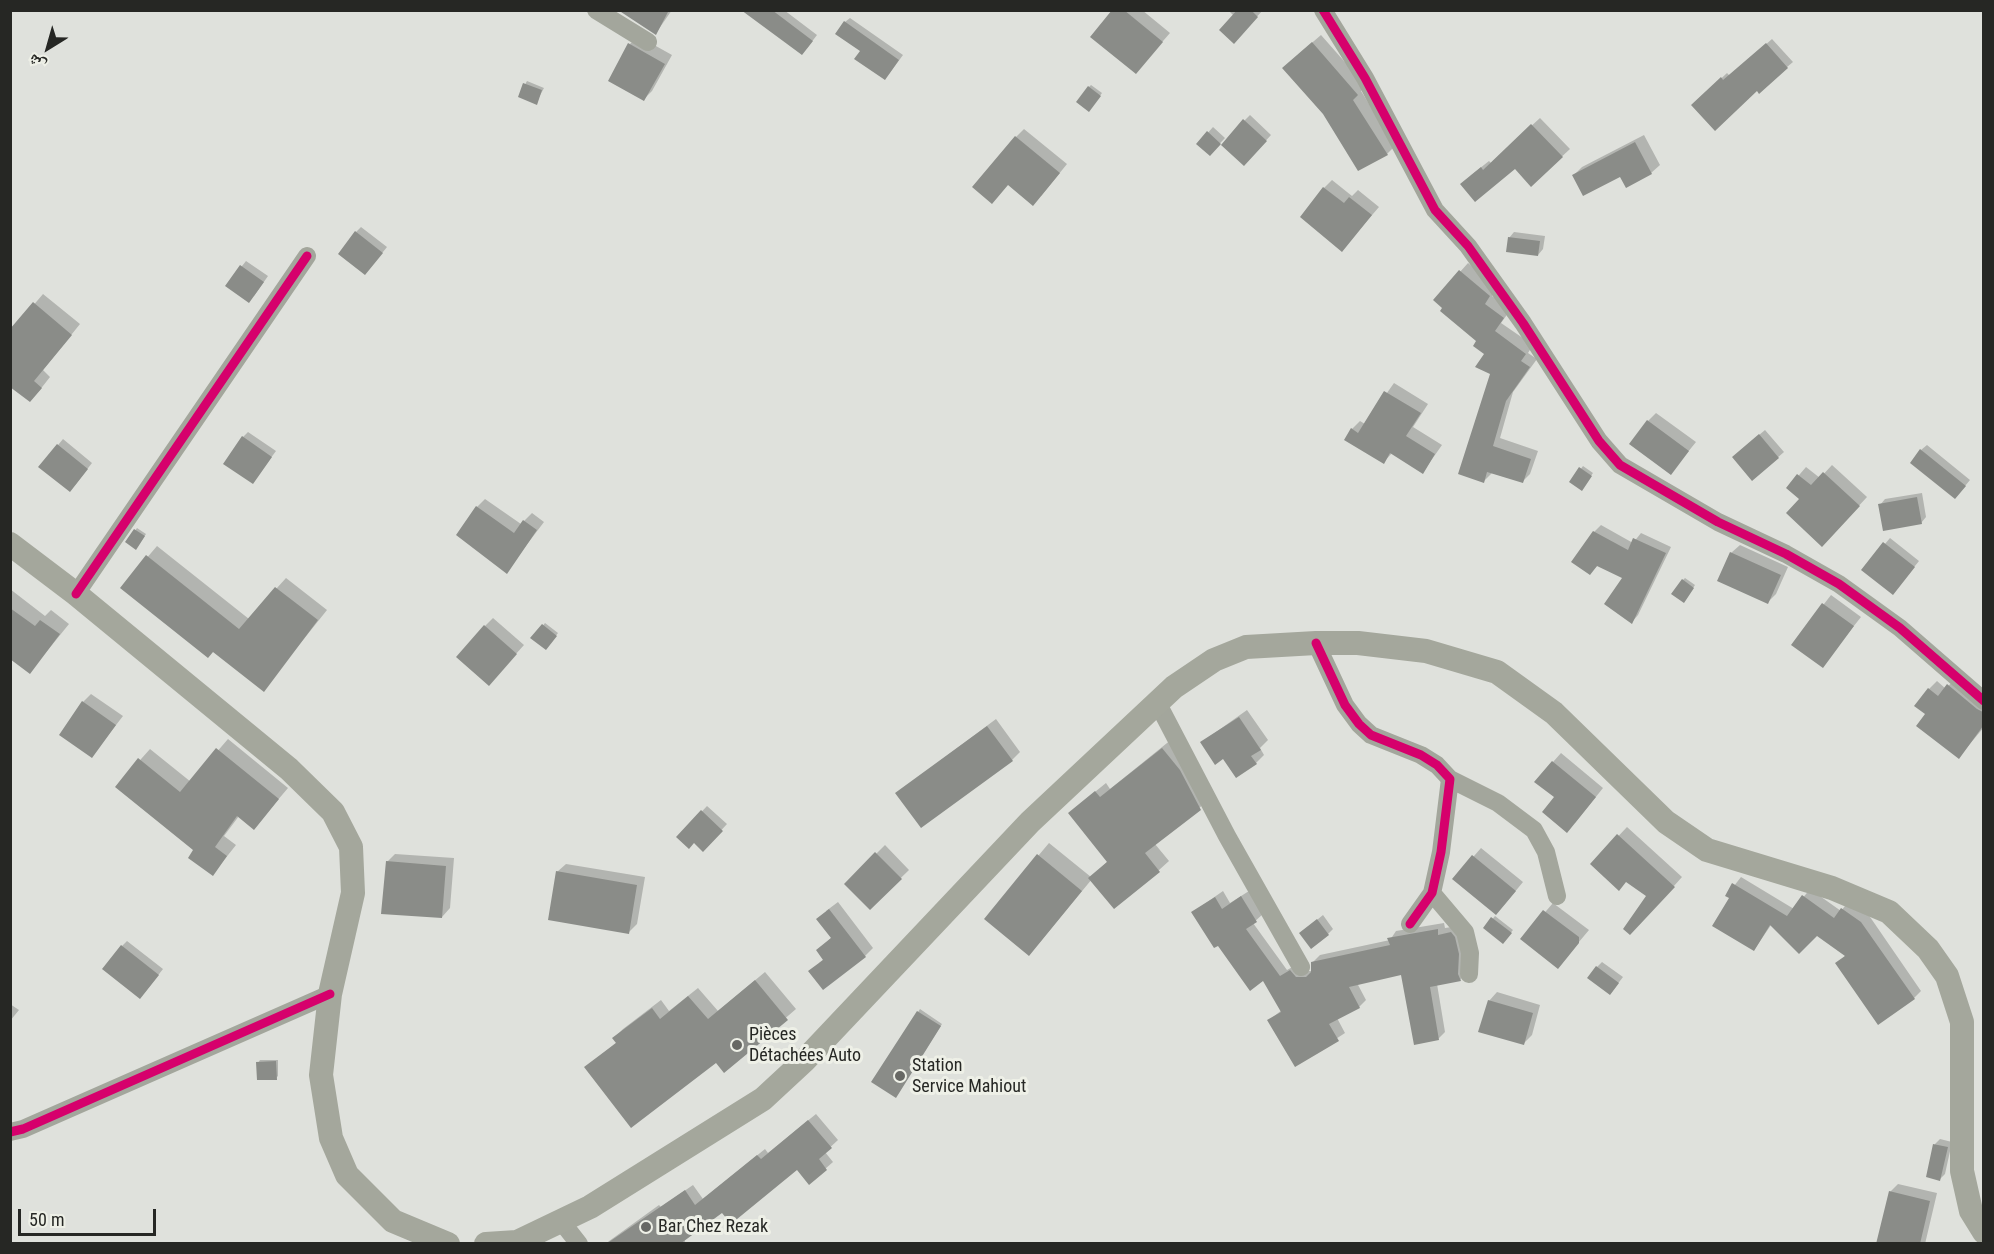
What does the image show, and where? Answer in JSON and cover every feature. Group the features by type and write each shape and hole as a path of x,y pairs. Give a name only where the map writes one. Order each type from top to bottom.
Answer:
{"main road":[{"path":"10,544 76,594 289,769 333,812 351,846 353,893 330,994 321,1075 331,1138 347,1175 393,1221 448,1244"},
{"path":"486,1244 517,1242 590,1208 763,1099 804,1061 1030,822 1174,687 1214,660 1246,647 1316,643 1358,643 1426,651 1497,672 1554,713 1666,822 1707,850 1832,888 1889,912 1928,949 1947,976 1962,1022 1962,1171 1971,1210 1983,1232"}],"street":[{"path":"596,10 648,42"},
{"path":"1323,10 1365,78 1435,210 1475,256 1523,322 1599,441 1620,465 1718,522 1786,554 1839,584 1900,628 1983,701"},
{"path":"76,594 307,256"},
{"path":"1316,643 1345,705 1359,724 1371,735 1437,765 1450,779 1498,803 1534,830 1546,852 1557,896"},
{"path":"1157,702 1227,836 1301,967"},
{"path":"1410,924 1432,893 1442,852 1450,779"},
{"path":"1432,893 1465,932 1470,953 1469,974"},
{"path":"10,1132 23,1129 330,994"},
{"path":"561,1221 579,1244"}],"building":[{"path":"618,10 669,10 656,35"},
{"path":"741,10 772,10 813,41 802,55"},
{"path":"1112,10 1124,10 1163,42 1136,74 1090,37"},
{"path":"1237,10 1251,10 1258,17 1234,44 1219,30"},
{"path":"844,21 899,60 885,80 854,59 860,51 835,34"},
{"path":"1312,42 1358,95 1353,100 1388,155 1358,171 1323,114 1282,68"},
{"path":"628,43 665,64 644,101 608,81"},
{"path":"1766,43 1788,68 1759,94 1757,91 1715,131 1691,105 1721,77 1723,80"},
{"path":"523,83 542,90 537,105 518,97"},
{"path":"1088,86 1101,96 1089,112 1076,102"},
{"path":"1243,119 1267,141 1244,166 1221,145"},
{"path":"1531,124 1563,157 1531,187 1515,169 1475,202 1460,184 1481,167 1483,170"},
{"path":"1207,131 1221,144 1210,156 1196,144"},
{"path":"1015,136 1060,173 1033,206 1008,185 992,204 972,187"},
{"path":"1635,142 1652,174 1626,188 1620,177 1583,196 1572,175"},
{"path":"1323,187 1344,203 1349,197 1372,215 1342,252 1300,217"},
{"path":"355,231 383,253 365,275 338,254"},
{"path":"1508,237 1540,241 1538,256 1506,252"},
{"path":"240,265 264,282 249,303 225,286"},
{"path":"1459,270 1490,296 1485,304 1504,318 1495,331 1526,354 1521,361 1530,367 1506,401 1493,446 1531,459 1523,483 1487,472 1484,483 1458,474 1490,374 1475,367 1484,354 1473,346 1476,341 1440,311 1442,308 1433,300"},
{"path":"33,302 72,335 34,381 42,388 30,402 10,387 10,329"},
{"path":"1384,391 1421,413 1406,436 1435,454 1423,474 1390,453 1384,464 1344,440 1351,428 1358,433"},
{"path":"1647,420 1689,451 1671,475 1629,444"},
{"path":"1759,434 1779,458 1752,481 1732,457"},
{"path":"242,436 272,457 253,484 223,464"},
{"path":"57,444 88,469 70,492 38,467"},
{"path":"1920,449 1966,486 1955,499 1910,463"},
{"path":"1579,467 1592,476 1582,491 1569,482"},
{"path":"1823,472 1860,506 1822,547 1786,513 1799,499 1786,488 1797,474 1811,485"},
{"path":"1917,497 1922,524 1883,531 1878,504"},
{"path":"476,506 514,533 523,520 537,530 507,574 456,535"},
{"path":"134,529 145,536 136,550 125,542"},
{"path":"1593,531 1628,550 1633,538 1666,553 1632,624 1604,604 1622,578 1597,566 1590,575 1571,562"},
{"path":"1883,542 1915,567 1893,595 1861,570"},
{"path":"1730,552 1781,575 1768,604 1717,581"},
{"path":"146,555 239,629 275,587 318,620 264,692 213,652 208,658 120,588"},
{"path":"1682,579 1694,588 1684,603 1671,594"},
{"path":"1822,603 1854,626 1823,668 1791,645"},
{"path":"10,608 35,626 40,620 60,634 30,674 10,659"},
{"path":"542,624 557,636 546,650 530,638"},
{"path":"484,625 517,654 489,686 456,657"},
{"path":"1947,684 1983,712 1983,726 1959,759 1916,726 1925,714 1914,706 1928,688 1938,696"},
{"path":"82,701 116,725 92,758 59,735"},
{"path":"1239,717 1261,750 1251,756 1257,764 1236,778 1223,759 1215,765 1200,742"},
{"path":"987,726 1013,761 921,828 895,793"},
{"path":"216,748 279,799 254,830 237,816 215,847 227,856 213,876 188,858 193,850 115,787 138,758 180,792"},
{"path":"1162,748 1180,770 1201,810 1145,853 1160,872 1114,909 1088,878 1107,862 1068,813 1095,791 1100,797"},
{"path":"1552,761 1596,797 1567,833 1542,812 1554,797 1534,782"},
{"path":"701,810 723,831 703,852 694,843 689,849 676,837"},
{"path":"1617,834 1675,887 1630,935 1623,929 1646,896 1626,882 1619,891 1590,864"},
{"path":"875,852 902,879 870,910 844,884"},
{"path":"1037,854 1082,891 1029,956 984,919"},
{"path":"1472,855 1516,891 1496,915 1452,879"},
{"path":"386,861 446,866 442,918 381,914"},
{"path":"556,871 637,885 629,934 548,920"},
{"path":"1732,883 1787,916 1802,895 1834,918 1841,908 1861,922 1915,999 1878,1025 1835,963 1845,956 1817,936 1799,954 1770,925 1754,951 1712,926 1729,898 1725,896"},
{"path":"1241,896 1257,922 1246,929 1280,976 1290,970 1296,977 1306,977 1311,972 1311,962 1390,945 1387,938 1438,929 1438,935 1451,932 1455,937 1459,954 1458,974 1461,981 1430,987 1439,1040 1414,1045 1401,975 1349,987 1360,1008 1329,1024 1339,1041 1295,1067 1267,1020 1281,1012 1263,981 1250,991 1218,946 1214,948 1191,912 1215,897 1222,909"},
{"path":"829,909 866,957 823,990 808,971 823,960 816,950 831,938 816,919"},
{"path":"1543,910 1579,937 1579,943 1558,969 1520,939"},
{"path":"1491,917 1512,933 1503,944 1483,928"},
{"path":"1317,919 1329,935 1311,949 1299,933"},
{"path":"121,945 159,975 140,999 102,969"},
{"path":"1596,966 1619,983 1610,995 1587,978"},
{"path":"755,980 788,1020 724,1073 716,1063 631,1128 584,1067 616,1043 612,1038 652,1008 660,1019 688,996 708,1019"},
{"path":"1488,1000 1533,1013 1524,1045 1478,1032"},
{"path":"917,1011 941,1026 896,1098 871,1082"},
{"path":"276,1061 277,1080 257,1080 256,1062"},
{"path":"808,1120 832,1148 819,1159 827,1170 809,1185 797,1170 731,1224 722,1213 680,1244 606,1244 685,1190 695,1205 757,1155 761,1159"},
{"path":"1933,1144 1948,1147 1940,1181 1926,1177"},
{"path":"1889,1191 1930,1201 1920,1244 1876,1244"}],"cycle path":[{"path":"1323,10 1365,78 1435,210 1468,246 1523,323 1599,441 1620,465 1718,522 1786,554 1839,584 1900,628 1984,701"},
{"path":"76,594 307,256"},
{"path":"1316,643 1345,705 1359,724 1371,735 1421,755 1437,765 1450,779 1441,852 1432,893 1410,924"},
{"path":"10,1132 23,1129 330,994"}],"place":[{"name":"Pièces Détachées Auto","path":"737,1045"},
{"name":"Station Service Mahiout","path":"900,1076"},
{"name":"Bar Chez Rezak","path":"646,1227"}]}
